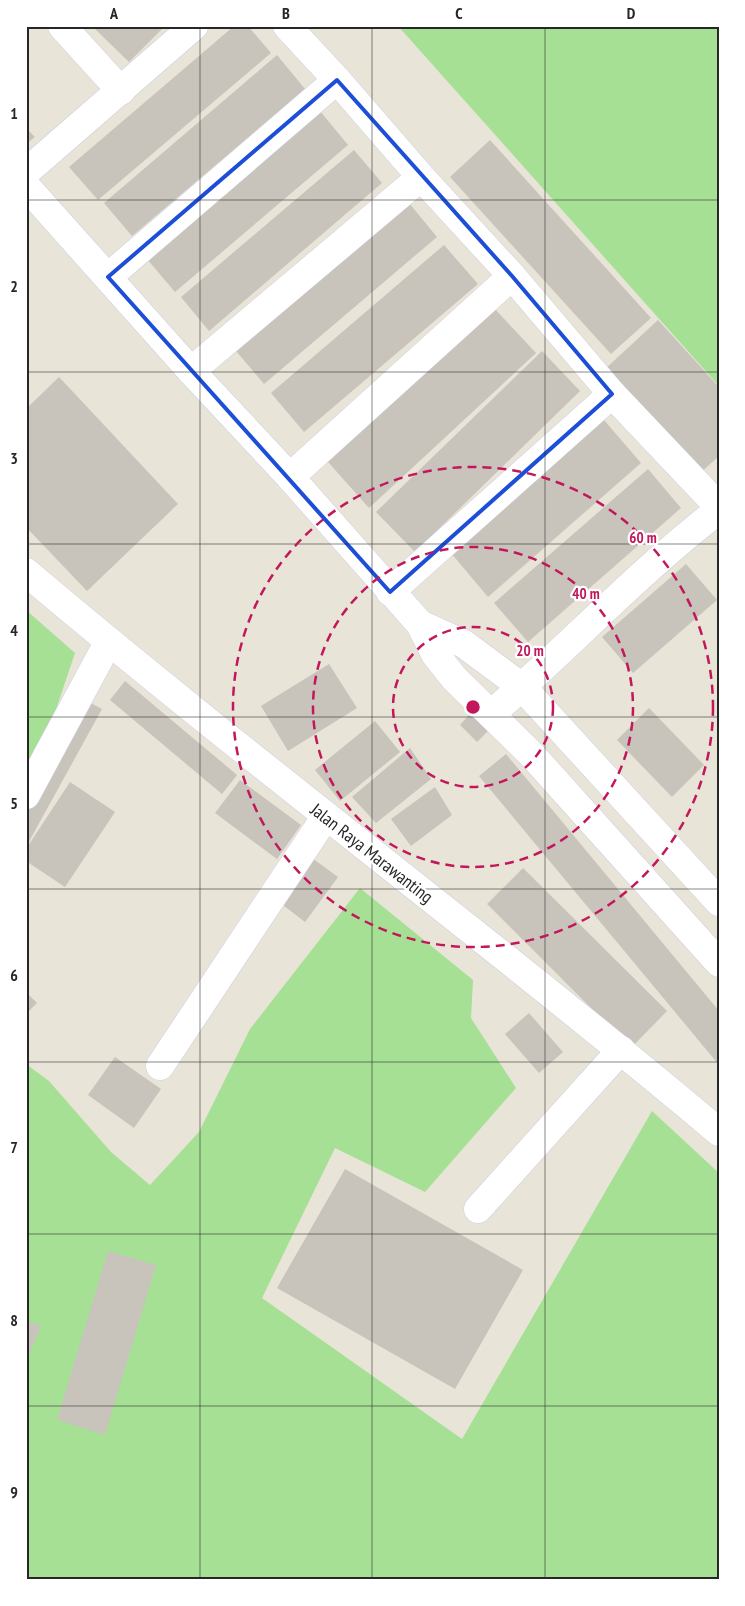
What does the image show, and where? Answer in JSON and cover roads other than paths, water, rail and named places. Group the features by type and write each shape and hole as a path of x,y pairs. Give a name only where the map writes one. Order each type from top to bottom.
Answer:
{"street":[{"path":"62,26 121,91"},
{"path":"26,172 194,26"},
{"path":"287,26 337,80 420,177 512,276 612,394 719,508 648,569 522,688 491,714"},
{"path":"108,277 337,80"},
{"path":"191,371 420,177"},
{"path":"26,186 420,624 435,654 444,666 532,755 719,963"},
{"path":"290,478 512,276"},
{"path":"390,592 612,394"},
{"name":"Jalan Raya Marawanting","path":"26,572 326,816 621,1050 719,1132"},
{"path":"420,624 464,644 522,688 719,902"},
{"path":"26,795 109,641"},
{"path":"532,755 561,729"},
{"path":"160,1066 326,816"},
{"path":"478,1209 621,1050"}]}
